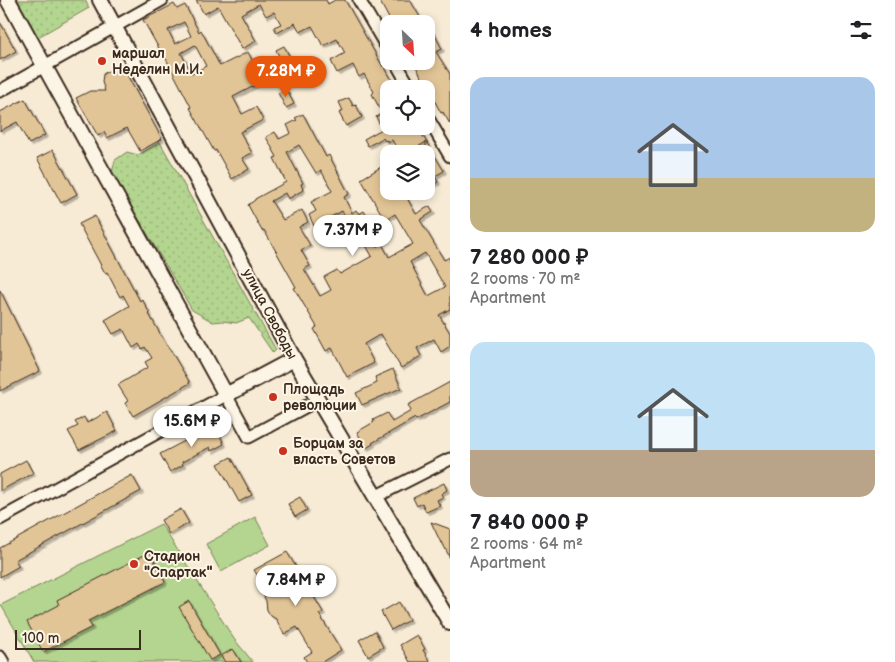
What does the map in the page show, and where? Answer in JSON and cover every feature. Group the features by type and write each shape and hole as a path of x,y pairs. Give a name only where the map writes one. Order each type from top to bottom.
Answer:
{"main road":[{"path":"8,0 226,395 294,359"},
{"name":"улица Свободы","path":"100,0 294,359 375,497 445,605 450,623"}],"street":[{"path":"0,91 162,0"},
{"path":"359,0 380,36"},
{"path":"435,130 450,156"},
{"path":"0,519 226,395 249,437 318,400"},
{"path":"375,497 450,459"},
{"path":"0,657 3,662"}],"green space":[{"path":"18,0 85,0 89,8 38,37"},
{"path":"160,142 276,350 273,353 249,318 236,323 213,322 192,310 112,173 115,160 127,152 138,155"},
{"path":"255,517 270,545 221,572 206,544"},
{"name":"Стадион \"Спартак\"","path":"161,524 234,639 253,662 34,662 1,605"}],"building":[{"path":"196,0 326,0 328,4 335,0 345,0 380,62 380,70 386,70 392,80 380,80 380,109 372,94 374,92 364,74 359,77 353,65 337,73 331,61 345,53 337,39 323,46 312,26 300,32 295,23 277,33 274,27 281,24 274,12 266,16 259,4 241,14 256,41 242,49 218,6 204,14"},
{"path":"379,0 410,0 419,15 387,15"},
{"path":"174,4 177,9 185,5 220,66 248,52 259,74 282,62 276,50 284,46 294,65 233,97 242,114 256,107 263,120 240,132 252,153 242,158 249,169 232,179 216,150 214,151 163,53 143,20","holes":["184,22 191,36 175,44 168,30","195,45 206,66 192,74 181,53"]},
{"path":"0,22 16,51 0,60"},
{"path":"435,35 442,49 436,52 450,74 450,124 435,102 435,80 423,80 418,70 435,70"},
{"path":"121,64 162,139 140,151 127,128 107,138 104,132 98,136 76,98 90,91 105,91 102,82 103,74"},
{"path":"286,89 294,104 286,108 278,93"},
{"path":"349,98 353,106 356,105 362,117 346,126 339,113 343,111 339,102"},
{"path":"25,99 45,135 29,144 17,122 0,131 0,112"},
{"path":"303,114 326,157 329,155 349,194 344,197 352,213 356,210 359,214 364,211 370,221 365,224 377,246 382,244 389,257 413,244 395,214 385,220 361,179 380,168 380,200 408,200 416,214 430,206 433,212 420,220 444,260 450,257 450,309 439,315 450,333 450,346 441,352 434,339 417,348 421,356 401,368 381,334 364,344 374,363 347,377 332,348 326,351 314,329 317,327 294,288 296,287 248,205 255,199 286,182 274,158 277,157 266,137 275,132 279,139 291,133 287,125 297,120 295,118","holes":["299,145 316,173 321,170 332,191 311,202 316,211 309,215 314,226 342,211 352,228 340,235 345,244 360,235 372,256 340,274 337,270 324,277 331,290 320,296 304,269 310,266 301,250 310,245 299,227 308,222 302,210 283,220 271,201 285,193 288,199 303,190 301,184 303,183 287,152","425,253 445,287 428,296 410,262"]},
{"path":"380,114 380,125 376,117"},
{"path":"380,130 380,135 422,135 428,145 426,145 426,142 421,145 395,145 392,140 388,142 383,138 368,146 364,139"},
{"path":"53,150 77,194 61,203 37,158"},
{"path":"435,156 444,171 435,176"},
{"path":"95,216 140,301 142,299 167,346 190,383 133,416 125,403 128,401 118,385 148,367 145,362 152,358 145,347 142,349 139,344 133,348 123,329 113,334 105,320 129,306 123,295 120,297 107,272 105,273 79,224"},
{"path":"0,290 40,371 0,391"},
{"path":"393,369 401,388 362,405 356,393 377,383 375,377"},
{"path":"450,382 450,402 416,420 415,418 366,448 357,432 374,422 373,420 387,413 392,422 411,411 408,405"},
{"path":"107,412 117,431 79,450 68,431 78,426 75,422 84,417 87,423"},
{"path":"215,425 224,444 211,451 210,447 182,462 183,465 170,472 160,454"},
{"path":"231,457 252,495 239,502 218,464"},
{"path":"26,460 33,473 0,491 0,474"},
{"path":"132,475 141,491 15,560 19,566 0,577 0,548"},
{"path":"444,483 447,490 441,494 443,497 437,500 440,506 426,512 422,503 417,506 413,498"},
{"path":"300,497 307,510 295,517 288,504"},
{"path":"181,509 189,523 169,534 161,520"},
{"path":"431,522 450,529 450,558 441,543"},
{"path":"150,552 165,582 88,621 92,627 43,652 27,622 59,605 57,600"},
{"path":"287,552 323,612 319,614 341,650 322,662 307,662 304,657 312,652 297,627 284,634 276,619 267,610 264,597 267,590 254,570"},
{"path":"189,601 220,655 210,660 179,607"},
{"path":"399,602 409,620 391,630 381,612"},
{"path":"375,631 383,647 368,656 359,640"},
{"path":"417,635 430,662 410,662 400,645"},
{"path":"233,649 241,662 225,662 221,656"}],"place":[{"name":"маршал Неделин М.И.","path":"102,61"},
{"name":"Площадь революции","path":"273,397"},
{"name":"Борцам за власть Советов","path":"283,451"},
{"name":"Стадион \"Спартак\"","path":"134,564"}]}
